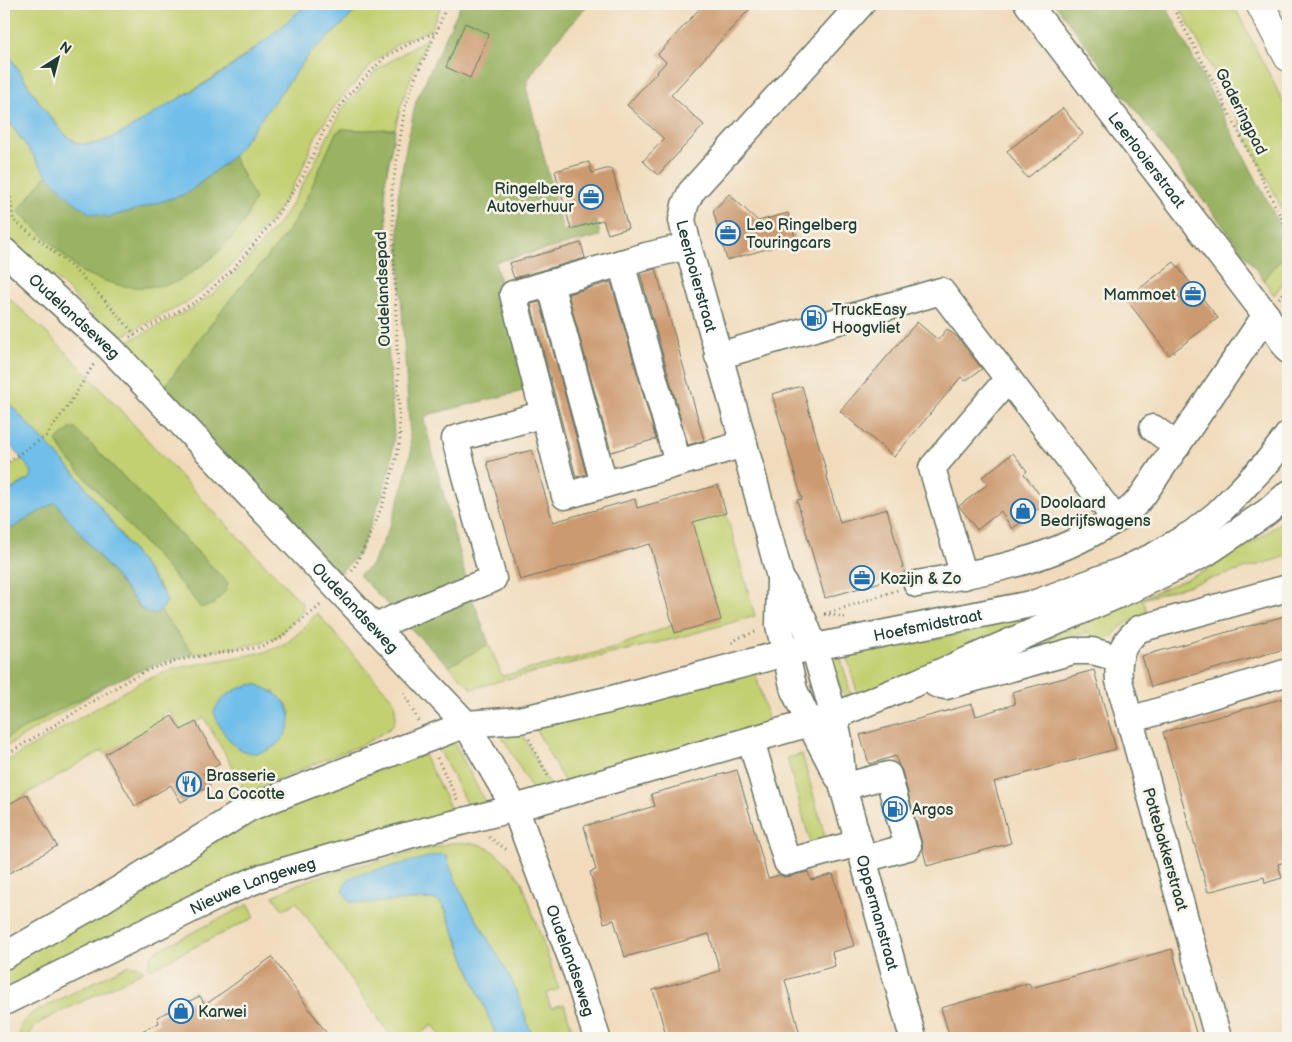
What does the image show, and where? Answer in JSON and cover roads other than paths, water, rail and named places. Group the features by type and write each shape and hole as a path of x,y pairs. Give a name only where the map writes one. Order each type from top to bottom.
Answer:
{"highway":[{"path":"1260,4 1288,57"}],"street":[{"name":"Leerlooierstraat","path":"814,647 804,619 780,577 682,220 690,192 861,4"},
{"name":"Leerlooierstraat","path":"1028,4 1266,315 1288,350"},
{"path":"688,246 513,294 565,496 744,444"},
{"name":"Oudelandseweg","path":"4,251 102,360 335,593 375,628 466,724 515,808 577,974 597,1038"},
{"path":"621,263 678,463"},
{"path":"550,283 604,484"},
{"path":"718,356 941,291 1116,520"},
{"path":"917,584 992,570 1042,556 1084,538 1116,520 1143,495 1266,315"},
{"path":"964,576 932,468 1008,379"},
{"path":"375,628 493,578 455,439 544,414"},
{"path":"1153,428 1177,446"},
{"name":"Hoefsmidstraat","path":"515,808 558,794 810,724 918,682 1124,570 1156,555 1193,532 1217,514 1242,490 1288,435"},
{"name":"Hoefsmidstraat","path":"466,724 520,720 608,700 814,647 1040,615 1136,587 1206,553 1267,512 1288,494"},
{"name":"Leerlooierstraat","path":"780,577 780,625 785,653"},
{"path":"918,682 946,686 1078,650 1092,651 1118,658 1128,640 1139,629 1288,588"},
{"name":"Oppermanstraat","path":"814,647 839,740 843,787 913,1038"},
{"name":"Oppermanstraat","path":"785,653 794,690 843,787"},
{"name":"Pottebakkerstraat","path":"1118,658 1119,681 1218,1038"},
{"path":"1130,720 1288,672"},
{"path":"4,956 94,905 249,808 466,724"},
{"path":"751,741 787,862 861,851 908,847 888,775 843,787"},
{"name":"Nieuwe Langeweg","path":"4,1002 222,894 263,877 409,835 515,808"}],"water":[{"path":"307,4 362,4 339,28 312,51 233,156 188,193 109,217 89,213 73,201 47,175 4,115 4,47 39,102 61,130 71,140 80,144 90,144 110,139 120,134 217,76 257,47"},
{"path":"4,398 79,478 164,594 167,602 159,612 152,614 141,608 55,502 4,533 4,494 28,480 32,473 4,438"},
{"path":"256,684 272,692 285,703 290,712 290,722 287,732 274,747 264,752 254,753 244,751 229,740 214,712 226,695 243,687"},
{"path":"440,854 446,855 459,888 505,968 519,997 533,1038 497,1038 444,906 437,900 350,902 343,889 348,879 357,875"}],"place":[{"name":"Ringelberg Autoverhuur","path":"591,197"},
{"name":"Leo Ringelberg Touringcars","path":"728,233"},
{"name":"Mammoet","path":"1193,294"},
{"name":"TruckEasy Hoogvliet","path":"814,318"},
{"name":"Doolaard Bedrijfswagens","path":"1023,511"},
{"name":"Kozijn & Zo","path":"862,578"},
{"name":"Brasserie La Cocotte","path":"189,784"},
{"name":"Argos","path":"895,809"},
{"name":"Karwei","path":"181,1011"}]}
